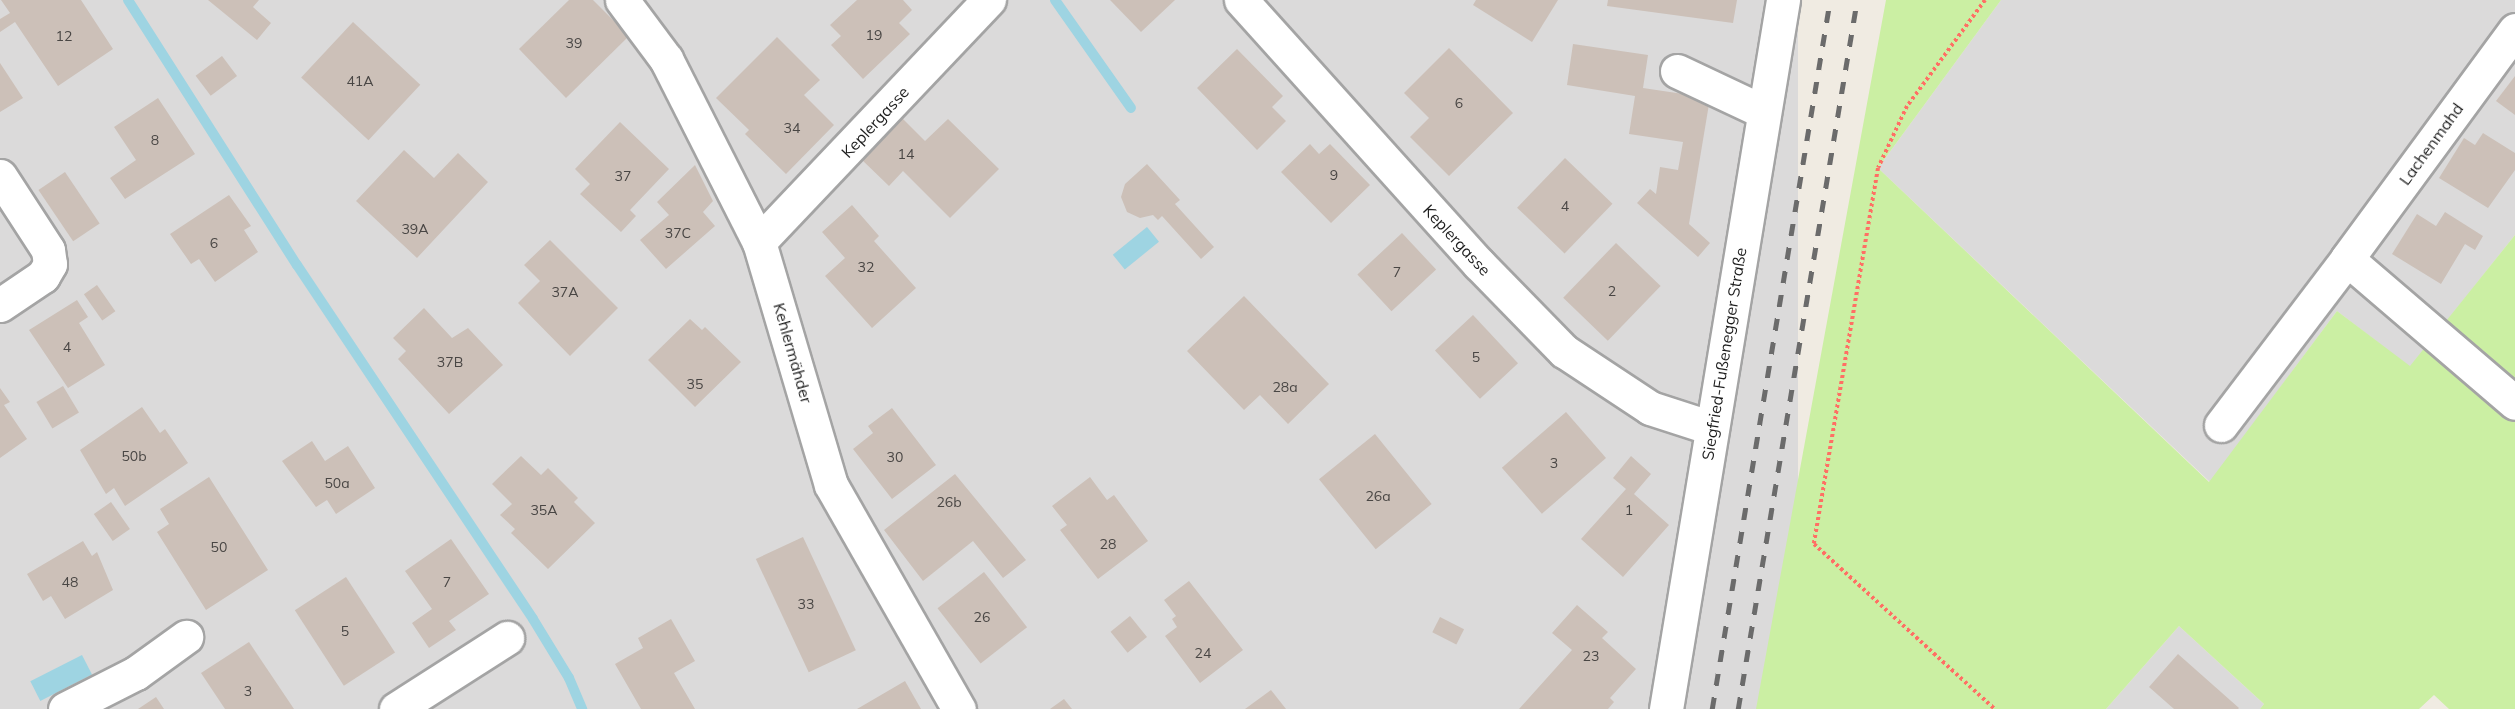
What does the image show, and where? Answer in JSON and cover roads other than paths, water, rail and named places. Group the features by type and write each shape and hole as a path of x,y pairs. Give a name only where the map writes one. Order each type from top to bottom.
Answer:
{"street":[{"name":"Kehlermähder","path":"622,0 666,58 759,242 831,485 959,709"},
{"name":"Keplergasse","path":"759,242 989,0"},
{"name":"Keplergasse","path":"1241,0 1479,264 1564,351 1650,408 1712,428"},
{"name":"Siegfried-Fußenegger Straße","path":"1666,709 1783,0"},
{"name":"Lachenmahd","path":"2221,425 2347,259 2515,30"},
{"path":"1677,71 1764,112"},
{"path":"0,176 48,250 50,264 43,276 0,305"},
{"path":"2347,259 2515,403"},
{"path":"65,709 136,673 186,637"},
{"path":"396,709 507,638"}],"water":[{"path":"1147,227 1159,242 1125,269 1113,255"},
{"path":"82,655 92,675 40,701 30,681"}],"waterway":[{"path":"128,0 297,265 533,619 569,678 582,709"},
{"path":"1055,0 1131,108"}],"railway":[{"path":"1712,709 1830,0"},
{"path":"1738,709 1857,0"}]}
